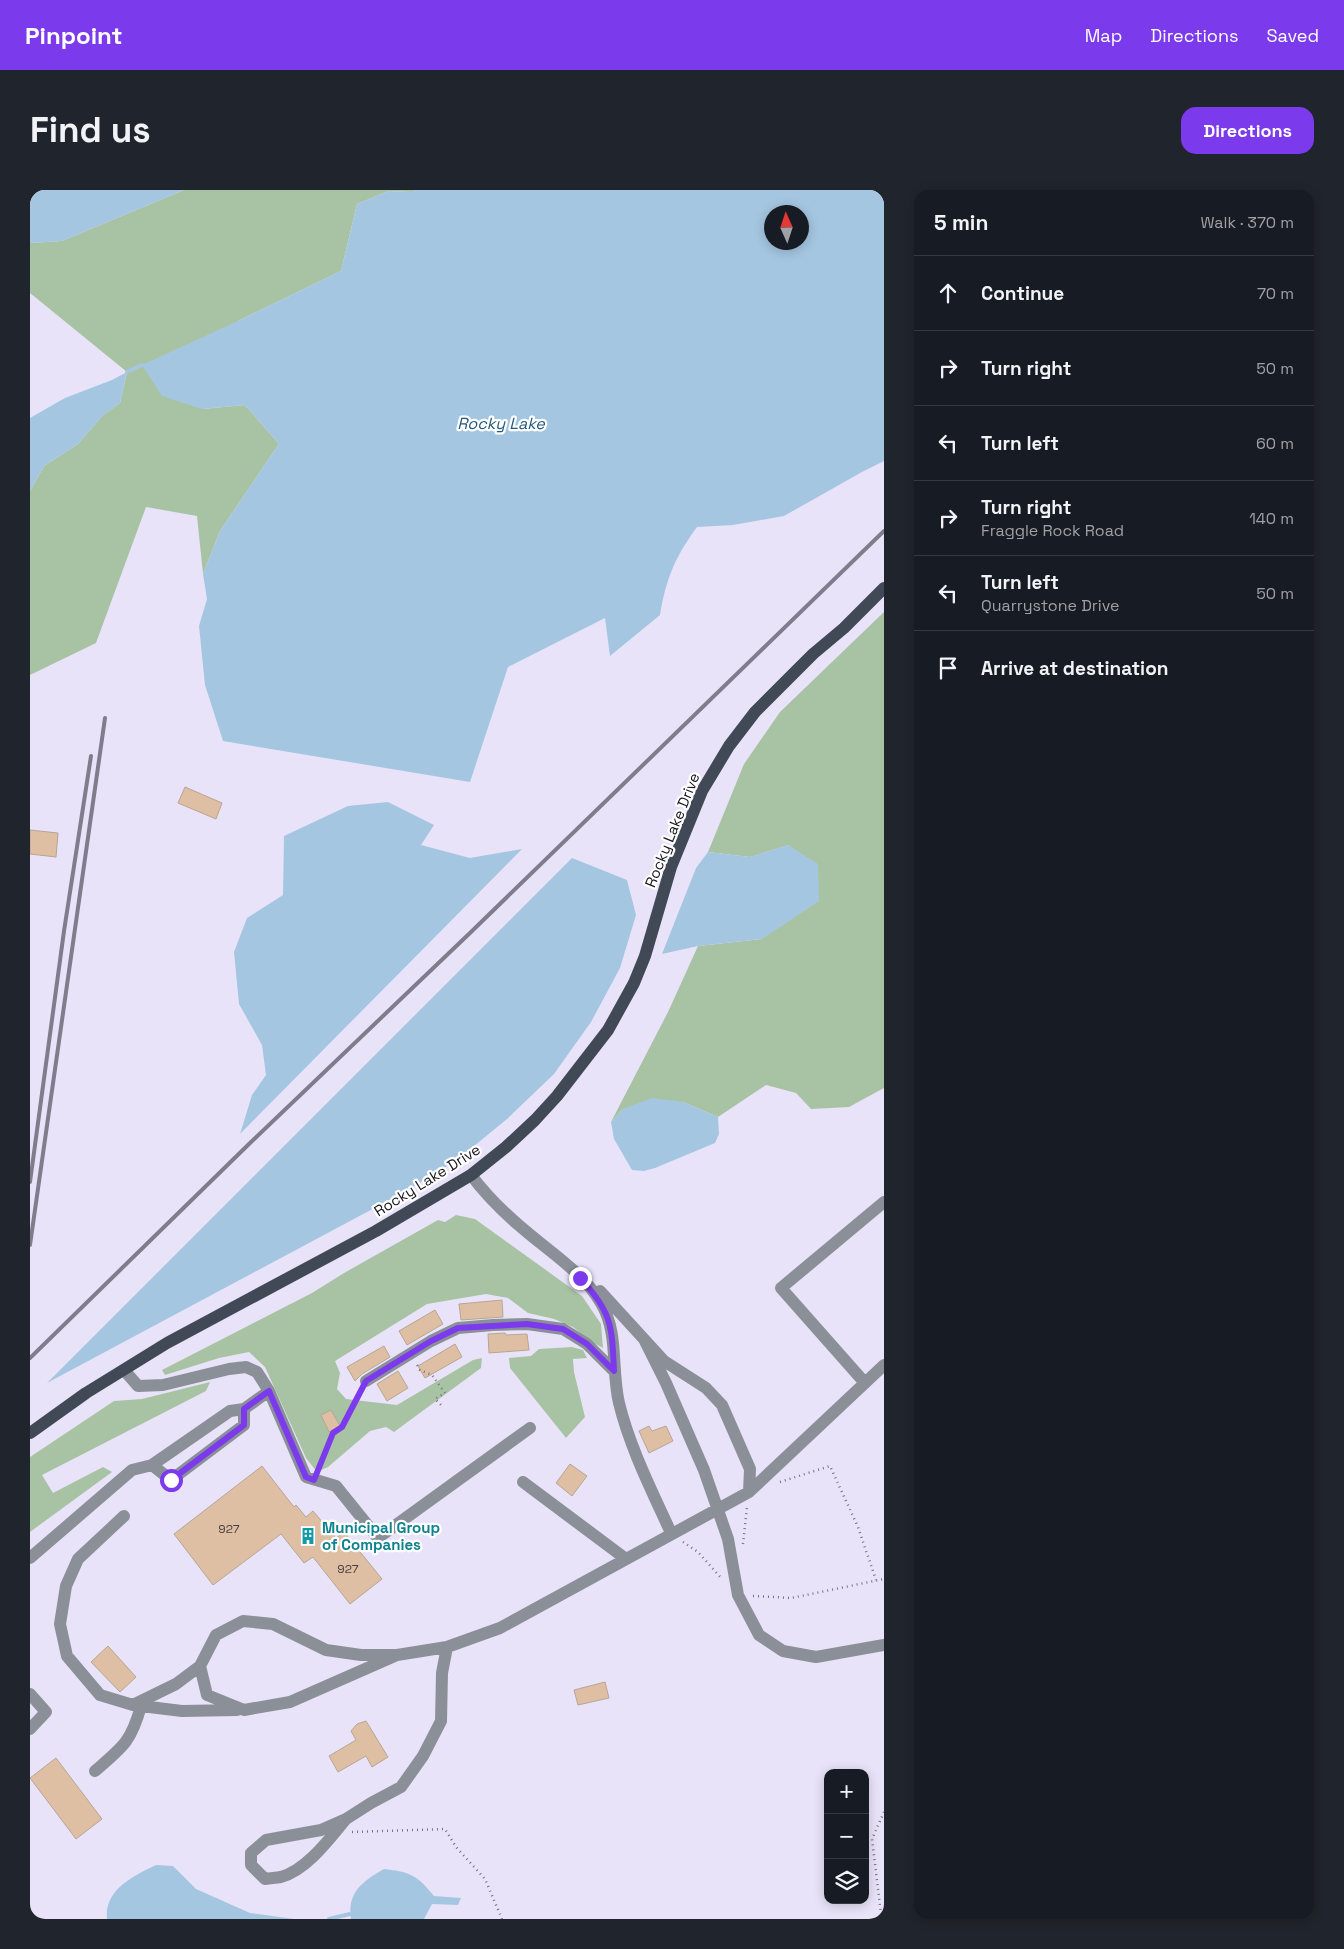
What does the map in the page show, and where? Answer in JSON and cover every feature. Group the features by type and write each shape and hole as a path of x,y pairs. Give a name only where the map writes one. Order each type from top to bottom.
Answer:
{"main road":[{"name":"Rocky Lake Drive","path":"30,1433 86,1393 167,1343 376,1231 470,1175 506,1147 535,1120 557,1096 608,1030 634,983 645,956 671,867 702,791 729,746 755,712 813,654 844,628 884,588"}],"street":[{"path":"470,1175 489,1199 520,1227 585,1277 609,1299 644,1341 664,1361 706,1388 722,1405 750,1469 749,1492"},
{"path":"865,1383 781,1288 884,1202"},
{"path":"563,1260 600,1300 606,1312 613,1337 614,1371 619,1401 627,1430 671,1534"},
{"path":"366,1381 431,1341 458,1328 527,1324 563,1329 587,1344 614,1371"},
{"path":"644,1341 666,1383 704,1470 728,1539 738,1595 759,1635 783,1651 816,1657 884,1645"},
{"path":"137,1706 176,1684 200,1666 216,1635 243,1621 273,1624 326,1650 361,1655 397,1655 447,1647 500,1628 749,1492 884,1365"},
{"path":"124,1370 138,1386 163,1385 229,1368 246,1368 257,1372 269,1391 306,1477 336,1486 378,1538 530,1428"},
{"path":"30,1558 132,1470 152,1464 230,1412 244,1409 269,1391"},
{"path":"152,1464 171,1480 244,1425 244,1409"},
{"path":"523,1482 626,1559"},
{"path":"124,1516 78,1559 66,1586 60,1624 67,1656 100,1695 137,1706 182,1711 244,1710 290,1702 397,1655"},
{"path":"346,1819 327,1844 303,1865 282,1877 266,1879 251,1865 251,1853 266,1840 321,1830 346,1819 401,1787 423,1756 441,1721 442,1673 447,1647"},
{"path":"200,1666 207,1695 244,1710"},
{"path":"30,1694 46,1712 30,1729"},
{"path":"95,1771 125,1745 136,1726 137,1706"}],"path":[{"path":"410,1355 420,1370 432,1375 444,1393 435,1399 442,1406"},
{"path":"314,1480 333,1433 342,1427 366,1381"},
{"path":"776,1483 830,1466 858,1527 876,1580"},
{"path":"671,1534 698,1552 738,1595 791,1598 884,1579"},
{"path":"884,1812 872,1839 881,1914 884,1919"},
{"path":"335,1832 445,1828 456,1847 485,1879 502,1919"}],"green space":[{"path":"184,190 413,190 413,192 389,191 357,204 341,271 238,321 202,409 245,405 279,444 220,531 203,574 197,516 146,507 96,643 30,675 30,491 44,466 78,444 103,415 120,403 127,372 30,293 30,243 62,241"},
{"path":"884,612 884,1088 849,1107 811,1109 796,1093 766,1085 718,1117 683,1102 623,1109 611,1122 668,1012 698,946 762,939 789,845 750,857 708,852 744,764 780,712"},
{"path":"456,1215 475,1219 582,1296 601,1324 603,1348 590,1341 573,1327 554,1319 528,1313 508,1298 486,1294 427,1304 335,1361 340,1373 337,1389 346,1399 397,1405 473,1360 482,1358 481,1368 394,1432 386,1427 370,1431 328,1467 317,1472 306,1458 265,1367 249,1352 219,1358 165,1375 162,1370 312,1293 438,1220 445,1222"},
{"path":"572,1347 583,1350 587,1358 573,1359 574,1372 585,1417 566,1438 510,1368 509,1358 531,1356 539,1349"},
{"path":"210,1382 206,1391 42,1475 53,1493 103,1467 112,1472 30,1532 30,1457 114,1401 142,1399"}],"water":[{"path":"30,190 184,190 62,241 30,243"},
{"name":"Rocky Lake","path":"884,190 884,461 784,516 733,525 697,527 672,569 660,615 610,656 605,618 508,667 470,782 223,741 205,685 199,626 207,599 203,574 220,531 279,444 245,405 202,409 162,396 142,365 341,271 357,204 389,191"},
{"path":"127,372 120,403 103,415 78,444 44,466 30,491 30,418 65,398 112,380"},
{"path":"388,802 434,825 421,845 470,858 522,849 240,1134 252,1095 266,1075 262,1045 239,1004 234,952 247,918 283,895 284,836 348,806"},
{"path":"788,845 818,864 819,901 762,939 698,946 662,954 696,868 708,852 750,857"},
{"path":"572,858 627,880 636,915 620,968 591,1022 554,1074 507,1119 457,1160 410,1189 47,1383"},
{"path":"652,1098 683,1102 718,1117 719,1134 715,1143 655,1168 644,1171 632,1170 614,1139 611,1122 623,1109"},
{"path":"156,1865 173,1866 196,1889 250,1913 294,1919 107,1919 107,1909 115,1892 130,1879"},
{"path":"384,1869 407,1873 423,1883 434,1896 461,1898 458,1905 432,1904 424,1919 351,1919 350,1910 354,1894 369,1878"}],"building":[{"path":"185,787 222,803 216,819 178,803"},
{"path":"30,830 58,833 56,857 30,854"},
{"path":"502,1300 503,1317 461,1320 459,1304"},
{"path":"435,1310 443,1324 407,1345 399,1331"},
{"path":"505,1333 506,1335 527,1334 529,1350 489,1353 488,1334"},
{"path":"455,1344 462,1357 425,1378 418,1366"},
{"path":"384,1346 390,1357 362,1374 355,1381 347,1367"},
{"path":"398,1371 408,1388 387,1401 377,1384"},
{"path":"331,1410 340,1426 329,1432 321,1415"},
{"path":"649,1426 652,1431 666,1426 673,1441 649,1453 639,1431"},
{"path":"570,1464 587,1476 572,1496 556,1483"},
{"path":"262,1466 294,1507 296,1505 306,1517 313,1511 336,1538 344,1532 382,1579 350,1604 313,1557 304,1563 281,1534 213,1585 174,1534"},
{"path":"108,1646 136,1677 120,1692 91,1662"},
{"path":"605,1682 609,1698 578,1705 574,1690"},
{"path":"366,1721 388,1757 372,1767 366,1756 338,1772 329,1756 356,1740 351,1731 357,1724"},
{"path":"56,1758 102,1819 76,1839 30,1778"}],"waterway":[{"path":"127,372 142,365"},
{"path":"329,1919 350,1914"}],"railway":[{"path":"30,1358 884,531"},
{"path":"30,1245 105,718"},
{"path":"30,1182 64,931 91,756"}],"place":[{"name":"Municipal Group of Companies","path":"308,1536"}],"route":[{"path":"171,1480 244,1425 244,1409 269,1391 306,1477 314,1480 333,1433 342,1427 366,1381 431,1341 458,1328 493,1324 527,1324 563,1329 587,1344 614,1371 611,1324 600,1300 580,1278"}]}
